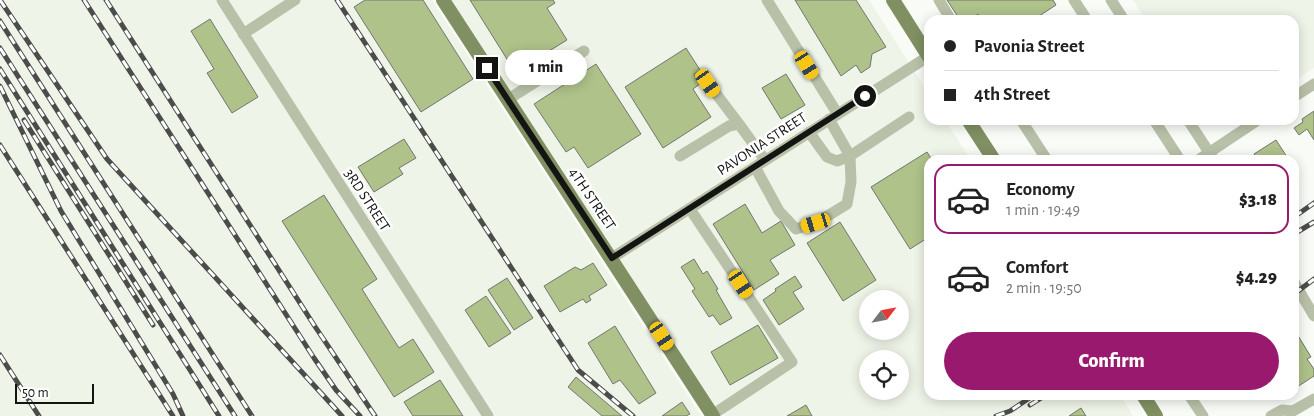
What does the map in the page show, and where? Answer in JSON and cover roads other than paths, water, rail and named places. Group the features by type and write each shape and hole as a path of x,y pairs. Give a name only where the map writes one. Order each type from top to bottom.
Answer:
{"main road":[{"name":"4TH STREET","path":"443,0 712,415"},
{"path":"892,0 924,50"},
{"path":"971,125 991,155"},
{"path":"1148,400 1156,416"}],"street":[{"name":"3RD STREET","path":"222,0 488,416"},
{"path":"243,34 295,0"},
{"path":"755,167 779,212 796,229 816,223 847,204 851,182 850,156 833,116 767,0"},
{"path":"938,0 948,15"},
{"path":"1074,0 1084,15"},
{"path":"1111,0 1121,15"},
{"path":"507,100 584,50"},
{"name":"PAVONIA STREET","path":"612,258 924,59"},
{"path":"708,83 765,160"},
{"path":"1299,94 1314,84"},
{"path":"809,132 827,157 837,161 850,156 909,117"},
{"path":"680,156 729,126 739,124"},
{"path":"1024,125 1044,155"},
{"path":"1157,125 1177,155"},
{"path":"1191,125 1210,155"},
{"path":"1212,155 1251,125"},
{"path":"690,208 792,362 712,415"},
{"path":"1299,290 1313,312"},
{"path":"1271,416 1282,410 1293,414 1314,399"},
{"path":"1192,400 1203,416"}],"railway":[{"path":"0,0 107,159 342,416"},
{"path":"84,0 314,358 336,390 360,416"},
{"path":"106,0 314,325 375,416"},
{"path":"337,0 578,370 633,416"},
{"path":"0,21 252,416"},
{"path":"0,48 235,416"},
{"path":"0,69 219,416"},
{"path":"0,86 61,211 173,394 183,416"},
{"path":"24,120 153,325"},
{"path":"0,145 173,416"},
{"path":"1299,214 1314,203"},
{"path":"1299,231 1314,222"},
{"path":"1299,290 1314,279"},
{"path":"0,355 39,416"},
{"path":"996,416 1010,411 1026,400"},
{"path":"1030,405 1038,400"}]}
